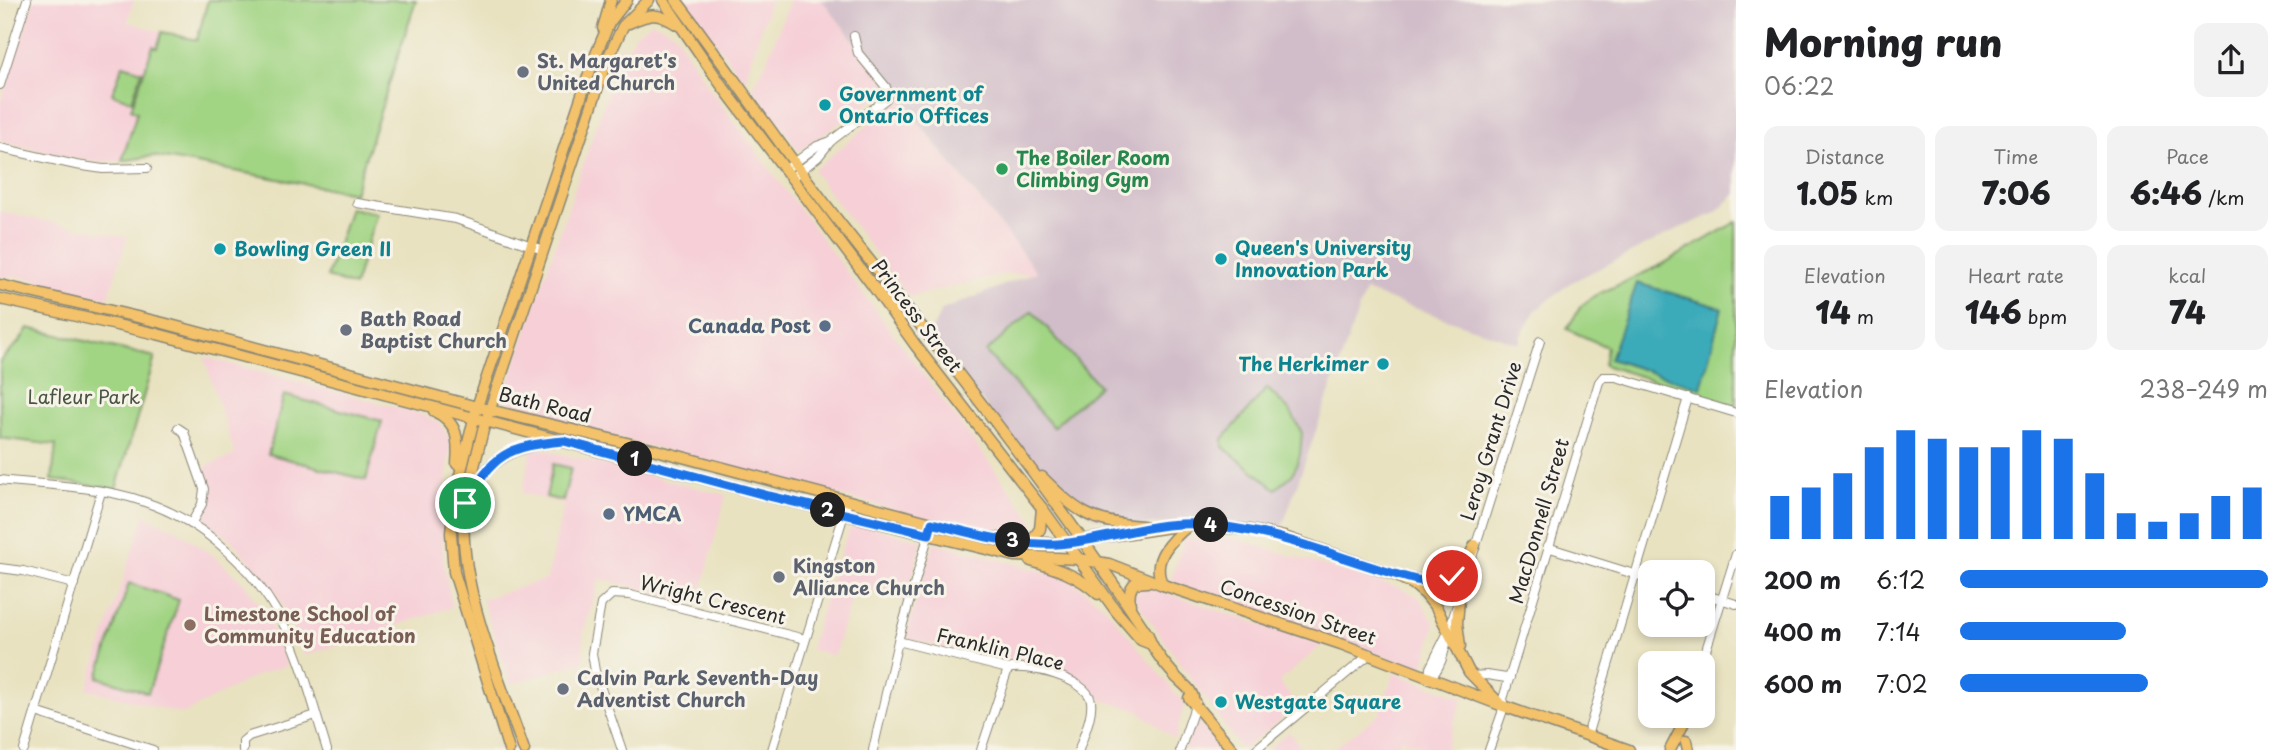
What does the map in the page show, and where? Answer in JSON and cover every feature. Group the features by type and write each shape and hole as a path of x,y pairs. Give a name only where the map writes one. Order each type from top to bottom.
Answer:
{"main road":[{"path":"524,750 477,611 466,569 465,503 611,0"},
{"path":"594,59 610,23 627,0"},
{"path":"455,495 475,412 607,60 623,26 649,0"},
{"name":"Princess Street","path":"663,0 788,174 916,346 1042,508 1116,611 1141,640 1151,644"},
{"name":"Princess Street","path":"676,0 799,167 1083,541 1149,635 1151,644 1180,682 1181,689 1195,702 1233,750"},
{"path":"623,26 647,15 662,15 683,29"},
{"name":"Bath Road","path":"0,285 163,323 475,412 487,421 844,514 1030,543 1083,541"},
{"name":"Bath Road","path":"0,299 157,334 405,399 475,412 491,410 848,501 1015,556 1079,559"},
{"path":"405,399 442,415 454,426 458,436 452,533 454,572 509,750"},
{"path":"465,503 481,476 494,461 510,451 536,443 564,441"},
{"path":"1016,450 1069,504 1086,515 1122,525 1163,527"},
{"path":"1030,543 1040,529 1042,508"},
{"path":"1131,608 1129,597 1132,586 1138,582 1158,584 1158,570 1165,548 1190,524"},
{"name":"Concession Street","path":"1083,541 1190,524 1250,530 1284,537 1395,575 1425,594 1437,609 1472,676 1503,706"},
{"path":"1395,575 1428,582 1444,580 1460,569 1475,545"},
{"path":"1015,556 1054,568 1086,583 1116,611"},
{"name":"Concession Street","path":"1079,559 1098,562 1370,654 1429,679 1629,750"},
{"path":"1459,599 1457,632 1463,662"},
{"path":"1670,750 1681,728"}],"street":[{"path":"0,85 27,0"},
{"path":"788,174 818,157 831,141 886,99 886,88 858,53 854,36"},
{"path":"0,148 103,169 147,168"},
{"path":"357,203 456,219 538,248"},
{"name":"Leroy Grant Drive","path":"1429,679 1430,668 1448,632 1459,599 1540,341"},
{"name":"MacDonnell Street","path":"1489,750 1596,386 1604,377 1616,377 1688,398"},
{"path":"1587,736 1688,398 1736,413"},
{"path":"178,428 184,432 204,489 202,504 191,524"},
{"path":"0,480 101,492 141,500 191,524 225,549 262,589 287,630 327,750"},
{"path":"24,750 101,492"},
{"path":"772,750 848,501"},
{"path":"873,750 898,641 931,529"},
{"path":"1547,547 1636,575"},
{"path":"1706,651 1736,554"},
{"path":"0,568 23,570 74,584"},
{"name":"Wright Crescent","path":"622,750 595,671 592,653 601,604 612,594 630,595 805,639"},
{"path":"1715,598 1736,604"},
{"name":"Franklin Place","path":"898,641 1008,669 1026,667 1076,683 1084,688 1089,696 1090,710 1079,750"},
{"path":"1255,750 1370,654"},
{"path":"981,750 1008,669"},
{"path":"1472,676 1510,677"},
{"path":"1180,750 1195,702"},
{"path":"36,712 153,750"},
{"path":"243,750 243,741 249,736 316,715"},
{"path":"1686,728 1687,747"}],"shaded area":[{"path":"34,0 134,0 128,22 162,32 122,161 89,162 0,141 0,103"},
{"path":"686,0 770,0 744,82"},
{"path":"790,0 822,0 890,88 799,151 753,88 766,63"},
{"path":"822,0 1736,0 1736,194 1714,214 1570,283 1535,311 1521,335 1519,344 1365,291 1280,533 1187,522 1142,525 1093,517 1046,480 929,336 942,310 1037,272"},
{"path":"652,22 674,32 709,88 1033,521 1034,530 1031,537 989,534 514,411 507,388 623,47 629,48 634,35"},
{"path":"899,99 1038,273 1004,274 909,297 813,171"},
{"path":"0,212 127,237 108,298 53,290 46,288 38,280 0,277"},
{"path":"204,357 421,414 440,423 451,441 442,543 452,607 305,656 285,609 270,585 231,540 202,518 211,495 211,484 205,466 235,455"},
{"path":"532,447 726,495 698,605 600,578 583,634 583,662 511,684 482,599 547,579 564,504 522,493"},
{"name":"Limestone School of Community Education","path":"144,515 177,530 215,557 244,583 266,613 287,665 255,676 183,714 87,689"},
{"path":"859,524 922,541 905,601 855,587 834,656 810,649 833,572 849,530"},
{"path":"1232,538 1399,588 1419,597 1435,624 1423,669 1170,582 1184,539"},
{"path":"934,542 1070,579 1105,607 1184,704 1175,740 1139,711 1098,699 1080,679 1027,662 1006,664 905,638"},
{"path":"1148,587 1322,645 1279,682 1298,706 1242,750 1134,598 1140,590"},
{"path":"1394,673 1463,698 1445,750 1434,750 1400,738 1396,750 1331,750 1380,714"},
{"path":"1195,718 1221,750 1185,750"},
{"path":"1289,732 1303,750 1267,750"}],"green space":[{"path":"208,0 416,0 354,193 153,156 122,161 137,112 131,109 153,46 157,48 162,32 197,40"},
{"path":"123,65 142,71 132,101 112,94"},
{"path":"350,208 377,213 354,286 327,277"},
{"path":"1736,222 1736,406 1604,365 1607,347 1567,329 1581,306 1594,296 1661,265"},
{"path":"1032,311 1099,386 1053,427 986,352"},
{"name":"Lafleur Park","path":"28,328 155,357 116,489 52,480 56,445 0,438 0,361 20,341"},
{"path":"1267,388 1291,412 1302,433 1300,455 1293,474 1276,489 1223,447 1223,439"},
{"path":"284,395 382,421 366,480 268,454"},
{"path":"553,464 571,468 563,501 546,497"},
{"path":"129,583 179,600 148,693 98,677"}],"water":[{"path":"1637,283 1722,308 1701,388 1610,359"}],"place":[{"name":"St. Margaret's United Church","path":"523,72"},
{"name":"Government of Ontario Offices","path":"825,105"},
{"name":"The Boiler Room Climbing Gym","path":"1002,169"},
{"name":"Bowling Green II","path":"220,249"},
{"name":"Queen's University Innovation Park","path":"1221,259"},
{"name":"Canada Post","path":"825,326"},
{"name":"Bath Road Baptist Church","path":"346,330"},
{"name":"The Herkimer","path":"1383,364"},
{"name":"YMCA","path":"609,514"},
{"name":"Kingston Alliance Church","path":"779,577"},
{"name":"Limestone School of Community Education","path":"190,625"},
{"name":"Calvin Park Seventh-Day Adventist Church","path":"563,689"},
{"name":"Westgate Square","path":"1221,702"}],"route":[{"path":"465,503 481,476 494,461 510,451 536,443 564,441 769,496 929,534 932,523 985,537 1057,544 1163,527 1214,525 1284,537 1416,580 1433,582 1452,576"}]}
